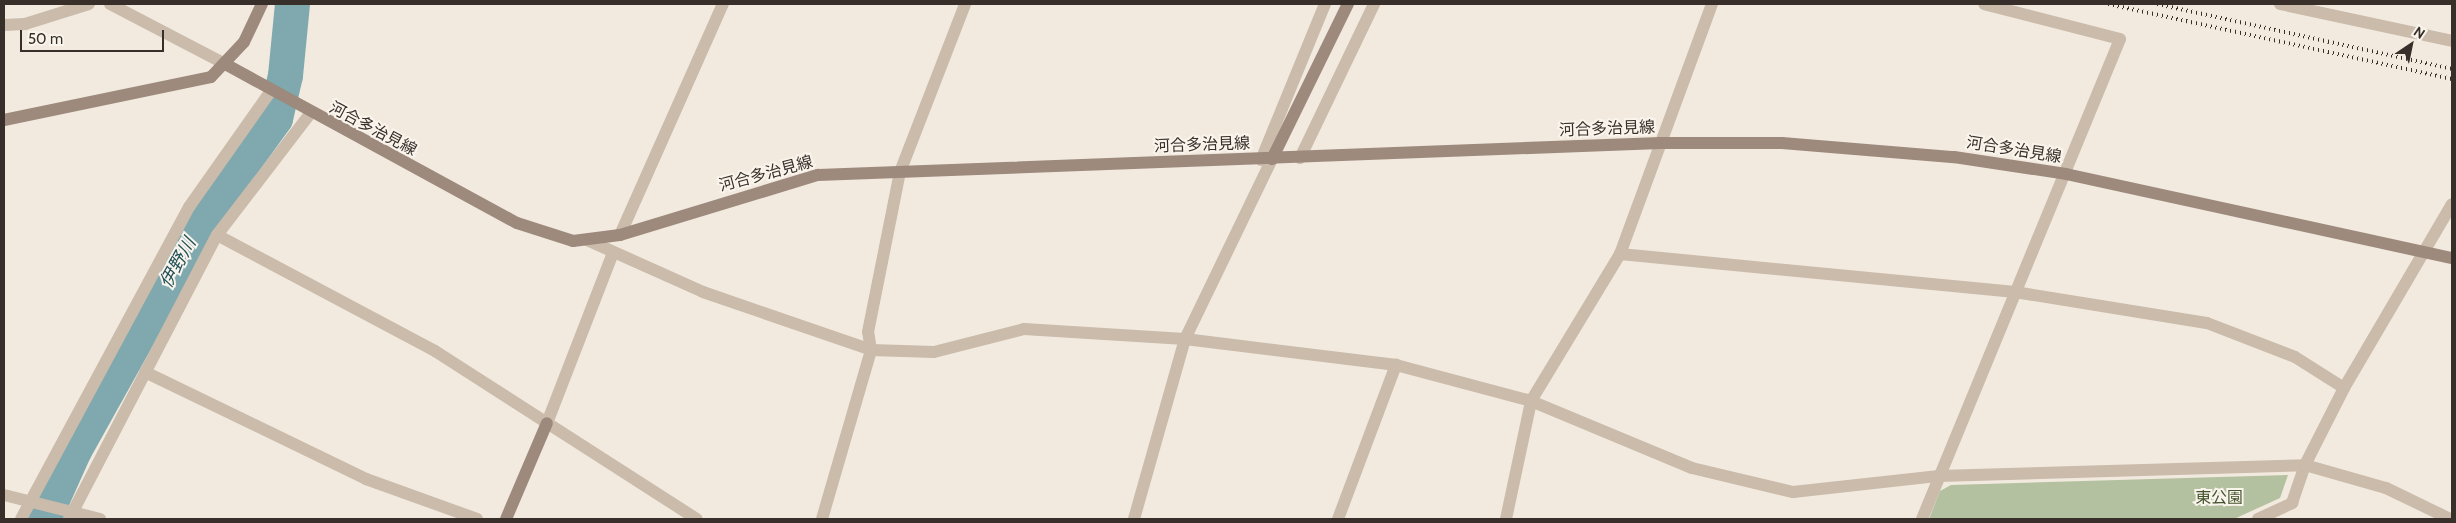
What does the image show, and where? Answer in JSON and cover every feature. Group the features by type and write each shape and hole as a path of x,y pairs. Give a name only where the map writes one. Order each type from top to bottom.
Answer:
{"main road":[{"path":"4,120 211,77 227,65 244,42 262,4"},
{"path":"1267,159 1348,4"},
{"name":"河合多治見線","path":"227,65 310,114 517,223 550,236 587,240 620,235 818,176 1660,143 1782,143 1865,148 2066,174 2452,258"},
{"path":"506,519 547,423"}],"street":[{"path":"4,25 25,24 90,4"},
{"path":"110,4 227,65"},
{"path":"620,235 723,4"},
{"path":"822,519 871,350 868,332 900,172 965,4"},
{"path":"1134,519 1185,338 1267,159 1325,4"},
{"path":"1300,158 1374,4"},
{"path":"1506,519 1531,401 1620,254 1712,4"},
{"path":"1922,519 2015,292 2066,174 2120,39 1984,4"},
{"path":"2280,4 2452,41"},
{"path":"21,519 189,207 270,92"},
{"path":"71,516 217,234 310,114"},
{"path":"2258,519 2292,503 2305,465 2344,388 2452,204"},
{"path":"217,234 435,351 697,519"},
{"path":"587,240 703,292 871,350 934,352 1024,329 1185,338 1396,365 1531,401 1692,468 1793,492 1939,476 2305,465 2386,488 2450,519"},
{"path":"547,423 613,253"},
{"path":"1620,254 2015,292 2207,323 2295,356 2344,388"},
{"path":"1338,519 1396,365"},
{"path":"146,372 366,480 476,519"},
{"path":"4,495 30,501 71,516 100,519"}],"green space":[{"name":"東公園","path":"2288,475 2280,498 2234,519 1929,519 1940,491 1951,485"}],"waterway":[{"name":"伊野川","path":"43,519 74,450 205,215 275,118 285,75 292,4"}],"railway":[{"path":"2108,4 2452,79"},
{"path":"2157,4 2452,69"}]}
